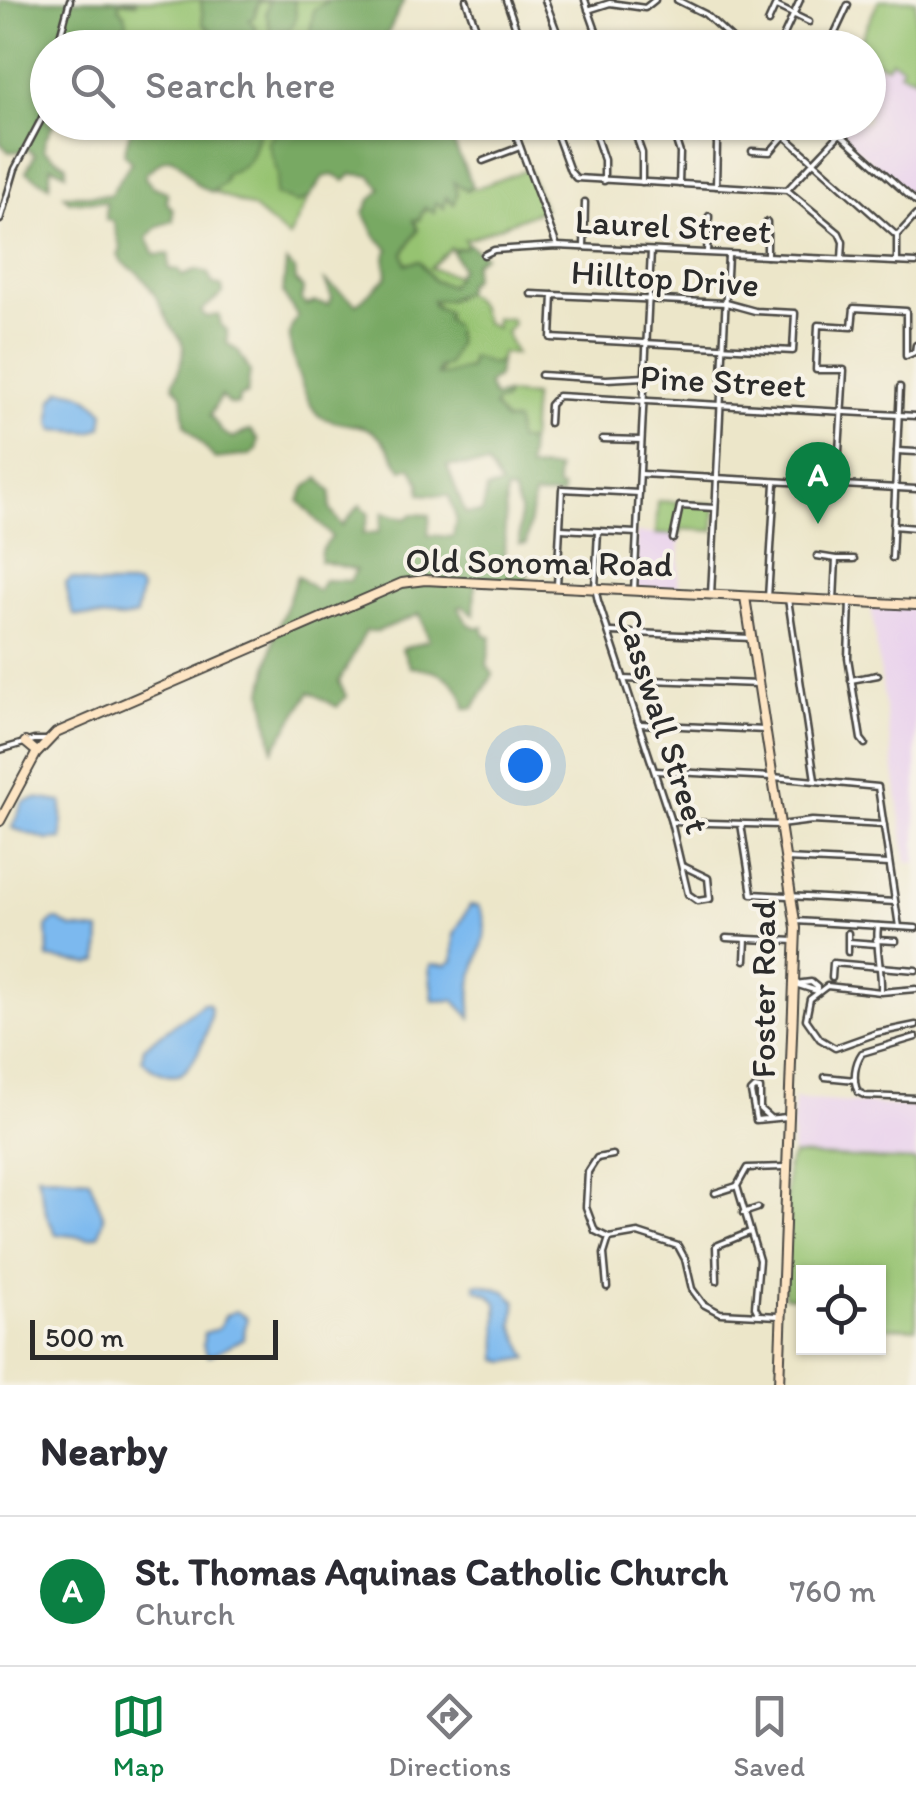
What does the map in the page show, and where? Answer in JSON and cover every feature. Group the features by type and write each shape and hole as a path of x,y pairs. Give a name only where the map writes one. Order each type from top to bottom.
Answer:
{"main road":[{"name":"Old Sonoma Road","path":"0,821 37,752 46,740 65,728 388,586 421,580 916,605"},
{"name":"Foster Road","path":"745,596 796,942 780,1385"},
{"path":"25,742 37,752"}],"street":[{"path":"61,30 70,0"},
{"path":"466,0 477,30"},
{"path":"506,0 517,30"},
{"path":"545,0 556,30"},
{"path":"585,0 597,30"},
{"path":"588,10 610,3 645,8 655,0"},
{"path":"677,0 705,14 721,30"},
{"path":"786,30 800,0"},
{"path":"768,22 777,3 808,22"},
{"path":"836,30 848,5"},
{"path":"0,220 15,169 31,140"},
{"name":"Laurel Street","path":"517,140 557,246 916,263"},
{"path":"559,140 572,174 579,179 787,190 839,233 842,259"},
{"path":"597,140 604,160 604,180"},
{"path":"637,140 642,153 642,182"},
{"path":"676,140 680,153 679,184"},
{"path":"716,140 716,186"},
{"path":"752,151 770,152 780,140"},
{"path":"789,140 897,236"},
{"path":"787,190 834,140"},
{"path":"847,140 916,202"},
{"path":"482,160 520,147"},
{"path":"584,247 585,202"},
{"path":"898,262 897,236 916,215"},
{"path":"707,253 709,216"},
{"path":"767,222 767,256"},
{"path":"484,254 557,246"},
{"path":"634,591 651,250"},
{"path":"711,595 728,254"},
{"name":"Hilltop Drive","path":"531,294 726,303 755,310 795,312 794,350 723,347"},
{"path":"553,296 551,338 723,347"},
{"path":"837,484 844,370 816,370 818,325 852,327 854,308 906,311 904,326 916,328"},
{"path":"908,327 906,356 916,352 916,345"},
{"path":"540,376 645,378"},
{"path":"892,558 900,387"},
{"name":"Pine Street","path":"549,423 548,411 555,397 916,416"},
{"path":"602,438 641,440"},
{"path":"897,452 916,452"},
{"path":"640,474 916,489"},
{"path":"768,598 775,481"},
{"path":"558,586 562,489 639,492"},
{"path":"673,539 680,506 715,508"},
{"path":"893,526 916,528"},
{"path":"560,529 636,534"},
{"name":"Casswall Street","path":"598,531 595,588 671,822 682,866 680,872 691,899 710,899 708,878 682,866"},
{"path":"816,556 854,559"},
{"path":"834,601 836,559"},
{"path":"788,599 816,780"},
{"path":"850,601 848,658 865,744"},
{"path":"608,632 751,638"},
{"path":"852,680 878,676"},
{"path":"624,679 758,684"},
{"path":"639,724 766,730"},
{"path":"0,750 46,740"},
{"path":"654,770 878,787 899,926"},
{"path":"671,822 884,824"},
{"path":"741,824 752,894 896,902"},
{"path":"786,859 889,864"},
{"path":"795,921 916,928"},
{"path":"878,926 881,992"},
{"path":"848,934 848,952"},
{"path":"726,938 796,942"},
{"path":"745,960 746,939"},
{"path":"849,942 896,942"},
{"path":"832,978 833,963 916,970"},
{"path":"795,984 817,991 838,985 881,992 916,989"},
{"path":"817,991 808,1006 806,1022 828,1046 842,1047 876,1032 916,1025"},
{"path":"916,1037 862,1052 856,1062 855,1080 858,1092 866,1096 916,1098"},
{"path":"825,1077 855,1080"},
{"path":"769,1117 760,1109 760,1090 754,1088 754,1118 760,1121 790,1117"},
{"path":"613,1155 600,1156 588,1172 586,1207 592,1226 609,1238 638,1233 672,1243 682,1252 692,1288 702,1304 720,1313 783,1315"},
{"path":"758,1313 759,1260 737,1186 747,1168 788,1167"},
{"path":"715,1193 737,1186"},
{"path":"743,1213 758,1208"},
{"path":"718,1281 716,1246 750,1232"},
{"path":"607,1287 604,1254 609,1238"}],"shaded area":[{"path":"890,60 902,66 900,72 916,79 916,202 846,140 886,140 886,67"},
{"path":"636,533 680,535 678,593 634,591"},
{"path":"871,605 916,607 916,863 907,863"},
{"path":"794,1099 916,1107 916,1160 792,1154"}],"green space":[{"path":"0,0 136,0 119,1 126,30 30,30 30,140 45,140 44,150 66,165 66,173 51,166 49,186 26,172 35,155 26,147 9,152 0,143"},
{"path":"70,0 404,0 389,30 62,30"},
{"path":"201,0 294,0 295,20 289,30 270,30 266,13 269,1 259,2 249,20 256,30 210,30 203,24"},
{"path":"330,0 404,0 389,30 310,30 314,9"},
{"path":"879,0 916,0 916,78 900,72 902,66 891,60 886,66 886,30 865,30"},
{"path":"128,140 256,140 245,165 226,174 224,183 212,192 197,184 171,158 146,173 145,178 167,192 167,203 173,209 173,221 158,226 147,238 155,255 169,254 169,269 179,270 182,276 198,270 208,273 212,283 222,287 223,293 201,311 205,317 219,315 227,330 227,343 238,351 250,371 247,394 239,397 238,404 229,404 221,396 210,415 222,432 233,438 250,430 258,440 256,451 250,455 215,459 185,425 182,395 173,385 183,356 181,340 146,282 120,259 113,221 106,220 106,202 69,201 64,195 110,195 131,162 124,154"},
{"path":"158,140 337,140 289,238 253,208 197,185"},
{"path":"444,140 454,144 472,185 468,191 454,182 454,204 446,197 444,208 436,202 434,213 425,207 419,220 414,220 418,230 403,253 406,264 419,261 434,281 450,286 461,268 452,250 465,248 467,243 484,255 474,263 473,279 467,283 465,292 448,300 432,300 434,306 447,312 447,320 455,327 457,344 448,365 439,367 437,375 469,368 471,357 493,364 500,360 498,376 488,384 494,397 505,394 504,401 496,402 494,407 505,421 516,421 517,440 530,442 528,468 557,469 557,488 562,489 562,496 534,496 526,544 519,544 520,511 513,492 506,491 504,559 509,566 528,566 527,585 475,582 474,615 459,607 467,622 483,627 484,634 491,637 487,666 493,674 474,708 465,708 459,690 446,677 410,667 402,649 429,640 420,614 378,631 366,631 339,682 346,696 337,707 310,692 273,750 263,692 273,642 297,576 318,591 324,580 350,581 356,570 320,561 321,551 332,537 299,501 305,488 319,478 331,492 330,509 342,526 360,505 369,514 363,534 379,532 383,512 405,519 413,514 430,515 428,535 453,537 456,518 449,496 420,494 420,483 411,467 402,470 373,432 321,417 305,393 296,368 290,338 298,317 283,294 286,262 295,270 296,281 303,288 302,301 307,305 328,305 332,298 325,281 357,304 387,277 385,257 389,249 377,238 364,213 381,189 371,176 352,174 345,181 333,175 323,177 309,198 297,203 275,195 278,175 268,142","holes":["488,465 501,486 487,489 482,513 465,513 447,466"]},
{"path":"528,169 544,209 464,239 465,248 451,248 430,268 458,276 450,286 434,281 419,262 406,264 403,253 418,230 414,220 436,201 443,207 445,196 453,203 453,181 468,190 472,185 474,189"},
{"path":"459,292 465,292 477,303 485,322 496,328 495,318 511,319 513,324 506,332 515,354 501,353 500,360 493,364 478,361 453,375 437,376 457,344 447,320 432,300 455,298"},
{"path":"505,394 533,396 530,442 517,440 494,407 495,402 504,401"},
{"path":"658,501 715,504 714,531 681,529 680,535 656,534"},
{"path":"793,1155 916,1161 916,1328 886,1327 886,1265 796,1265 796,1297 784,1296 787,1167"}],"water":[{"path":"61,390 80,394 104,412 102,427 91,432 54,430 52,400"},
{"path":"72,578 94,585 136,585 141,589 136,616 121,619 74,615 66,583"},
{"path":"36,798 62,802 62,839 47,840 12,828 23,802"},
{"path":"470,905 479,906 485,926 471,985 471,1018 454,1000 433,1001 429,968 431,964 446,965 453,961 454,934"},
{"path":"52,921 100,931 99,961 89,964 48,958 47,927"},
{"path":"203,1003 209,1004 210,1011 206,1032 184,1071 168,1075 142,1059 144,1047"},
{"path":"37,1175 89,1179 104,1217 99,1235 90,1238 56,1234 47,1216"},
{"path":"475,1284 505,1291 516,1301 513,1325 528,1358 498,1360 497,1303 476,1289"},
{"path":"236,1311 247,1318 243,1339 208,1356 203,1345 204,1333 218,1329 226,1315"}],"place":[{"name":"St. Thomas Aquinas Catholic Church","path":"818,524"}]}
